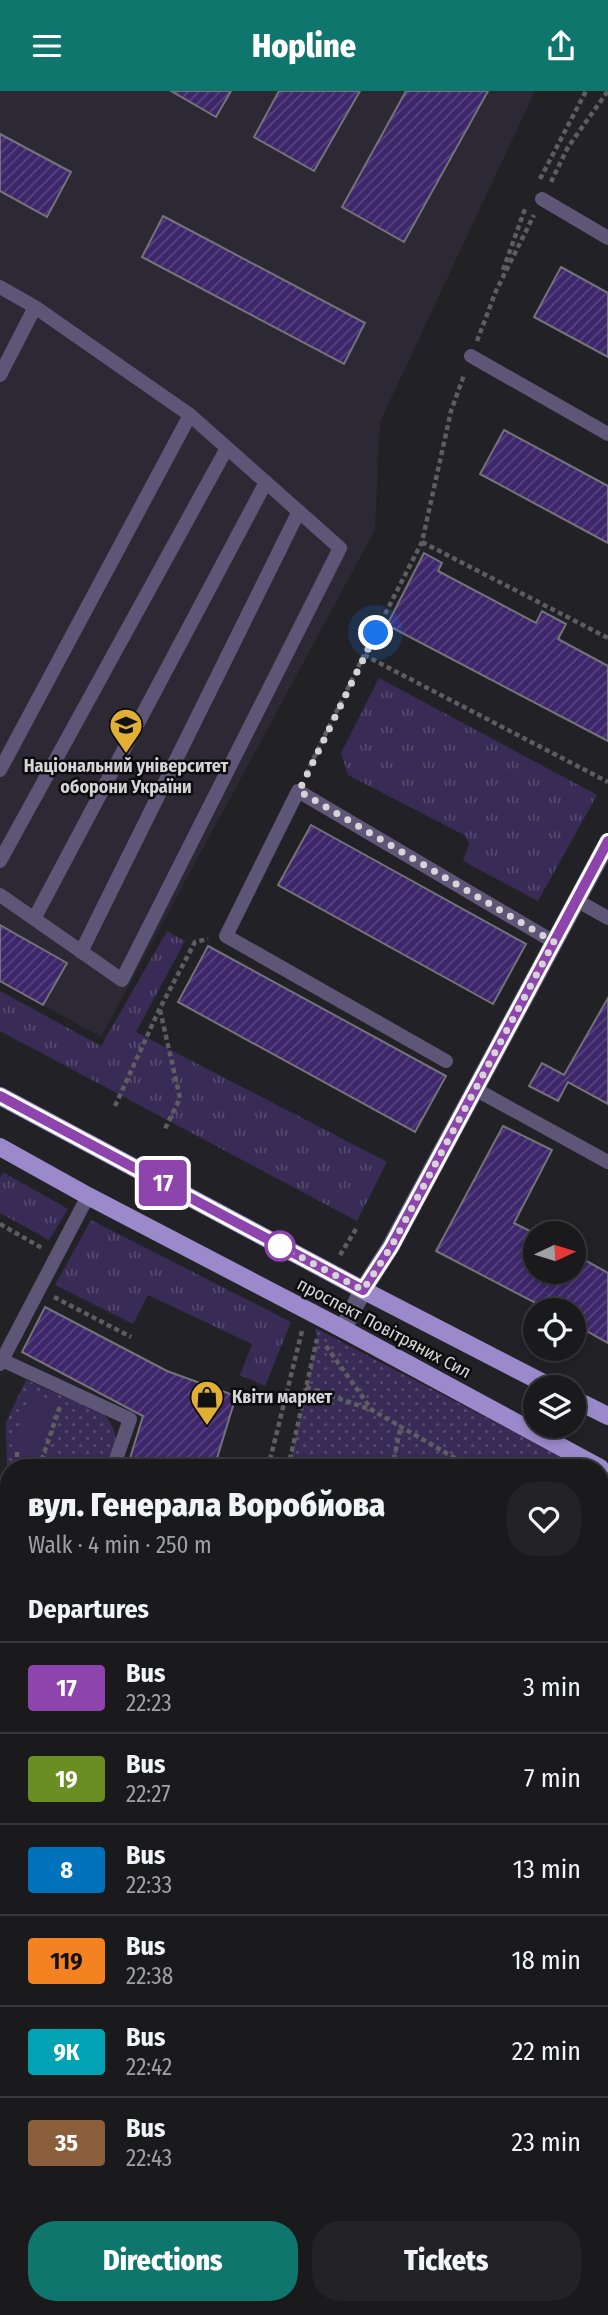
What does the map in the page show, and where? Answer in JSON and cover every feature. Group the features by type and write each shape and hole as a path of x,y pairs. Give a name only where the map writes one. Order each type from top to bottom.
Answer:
{"main road":[{"name":"проспект Повітряних Сил","path":"0,1096 528,1375"},
{"name":"проспект Повітряних Сил","path":"1,1150 343,1329 583,1459"},
{"path":"586,1405 608,1416"}],"street":[{"path":"343,1329 363,1290 391,1247 608,842"}],"lane":[{"path":"542,199 608,238"},
{"path":"0,287 35,307 190,415 340,548 122,980 0,895"},
{"path":"0,375 35,307"},
{"path":"471,356 608,434"},
{"path":"0,770 190,415"},
{"path":"0,861 227,448"},
{"path":"34,919 266,482"},
{"path":"81,952 299,511"},
{"path":"446,1061 226,936 299,791 554,942"},
{"path":"576,900 608,918"},
{"path":"475,1089 608,1162"},
{"path":"88,1196 1,1362 130,1419 116,1459"}],"path":[{"path":"299,791 364,655 422,543 451,411 496,291 568,147 608,91"},
{"path":"422,543 608,638"},
{"path":"364,655 608,782"},
{"path":"115,1106 159,1010 195,942 226,936"},
{"path":"159,1010 180,1098 164,1131"},
{"path":"0,1224 57,1256"},
{"path":"39,1289 131,1337"},
{"path":"270,1459 310,1312"},
{"path":"290,1459 317,1334"},
{"path":"330,1353 372,1410"},
{"path":"306,1387 372,1410 457,1459"},
{"path":"42,1459 63,1395"},
{"path":"394,1459 401,1425"},
{"path":"17,1453 17,1459"}],"shaded area":[{"name":"Національний університет оборони України","path":"0,91 535,91 380,422 375,530 101,1037 0,981"}],"green space":[{"path":"379,678 597,795 538,901 463,861 469,844 466,836 348,775 341,753"},
{"path":"167,931 185,941 136,1032 387,1162 357,1221 0,1031 0,991 101,1046"},
{"path":"3,1172 68,1209 49,1240 0,1213 0,1178"},
{"path":"91,1220 291,1322 265,1386 240,1375 252,1344 148,1295 133,1324 55,1285"},
{"path":"315,1328 564,1459 290,1459 317,1339"},
{"path":"26,1380 104,1414 115,1434 112,1459 7,1459 6,1422"},
{"path":"31,1394 57,1404 38,1459 11,1450"}],"building":[{"path":"171,91 231,91 216,117"},
{"path":"279,91 360,91 314,171 254,137"},
{"path":"406,91 488,91 404,242 342,207"},
{"path":"0,134 71,172 47,217 0,191"},
{"path":"163,216 365,323 344,364 142,257"},
{"path":"561,267 608,293 608,357 534,317"},
{"path":"504,430 608,486 608,543 480,474"},
{"path":"424,553 442,563 438,571 536,623 542,611 566,624 558,639 608,666 608,741 387,625"},
{"path":"311,825 526,944 493,1004 278,885"},
{"path":"0,925 67,963 43,1005 0,981"},
{"path":"208,946 446,1076 415,1132 178,1002"},
{"path":"608,998 608,1104 568,1082 558,1101 529,1086 542,1063 564,1075"},
{"path":"503,1126 552,1150 514,1223 523,1228 523,1285 586,1285 586,1261 608,1273 608,1343 586,1331 586,1298 526,1298 436,1251"},
{"path":"45,1307 167,1371 236,1396 217,1459 130,1459 143,1416 22,1352"}],"bus line":[{"name":"17","path":"0,1096 363,1290 391,1247 608,841"}],"place":[{"name":"Національний університет оборони України","path":"126,755"},
{"name":"Квіти маркет","path":"207,1427"}],"route":[{"path":"280,1246 363,1290 391,1247 554,942 299,791 376,633"}]}
